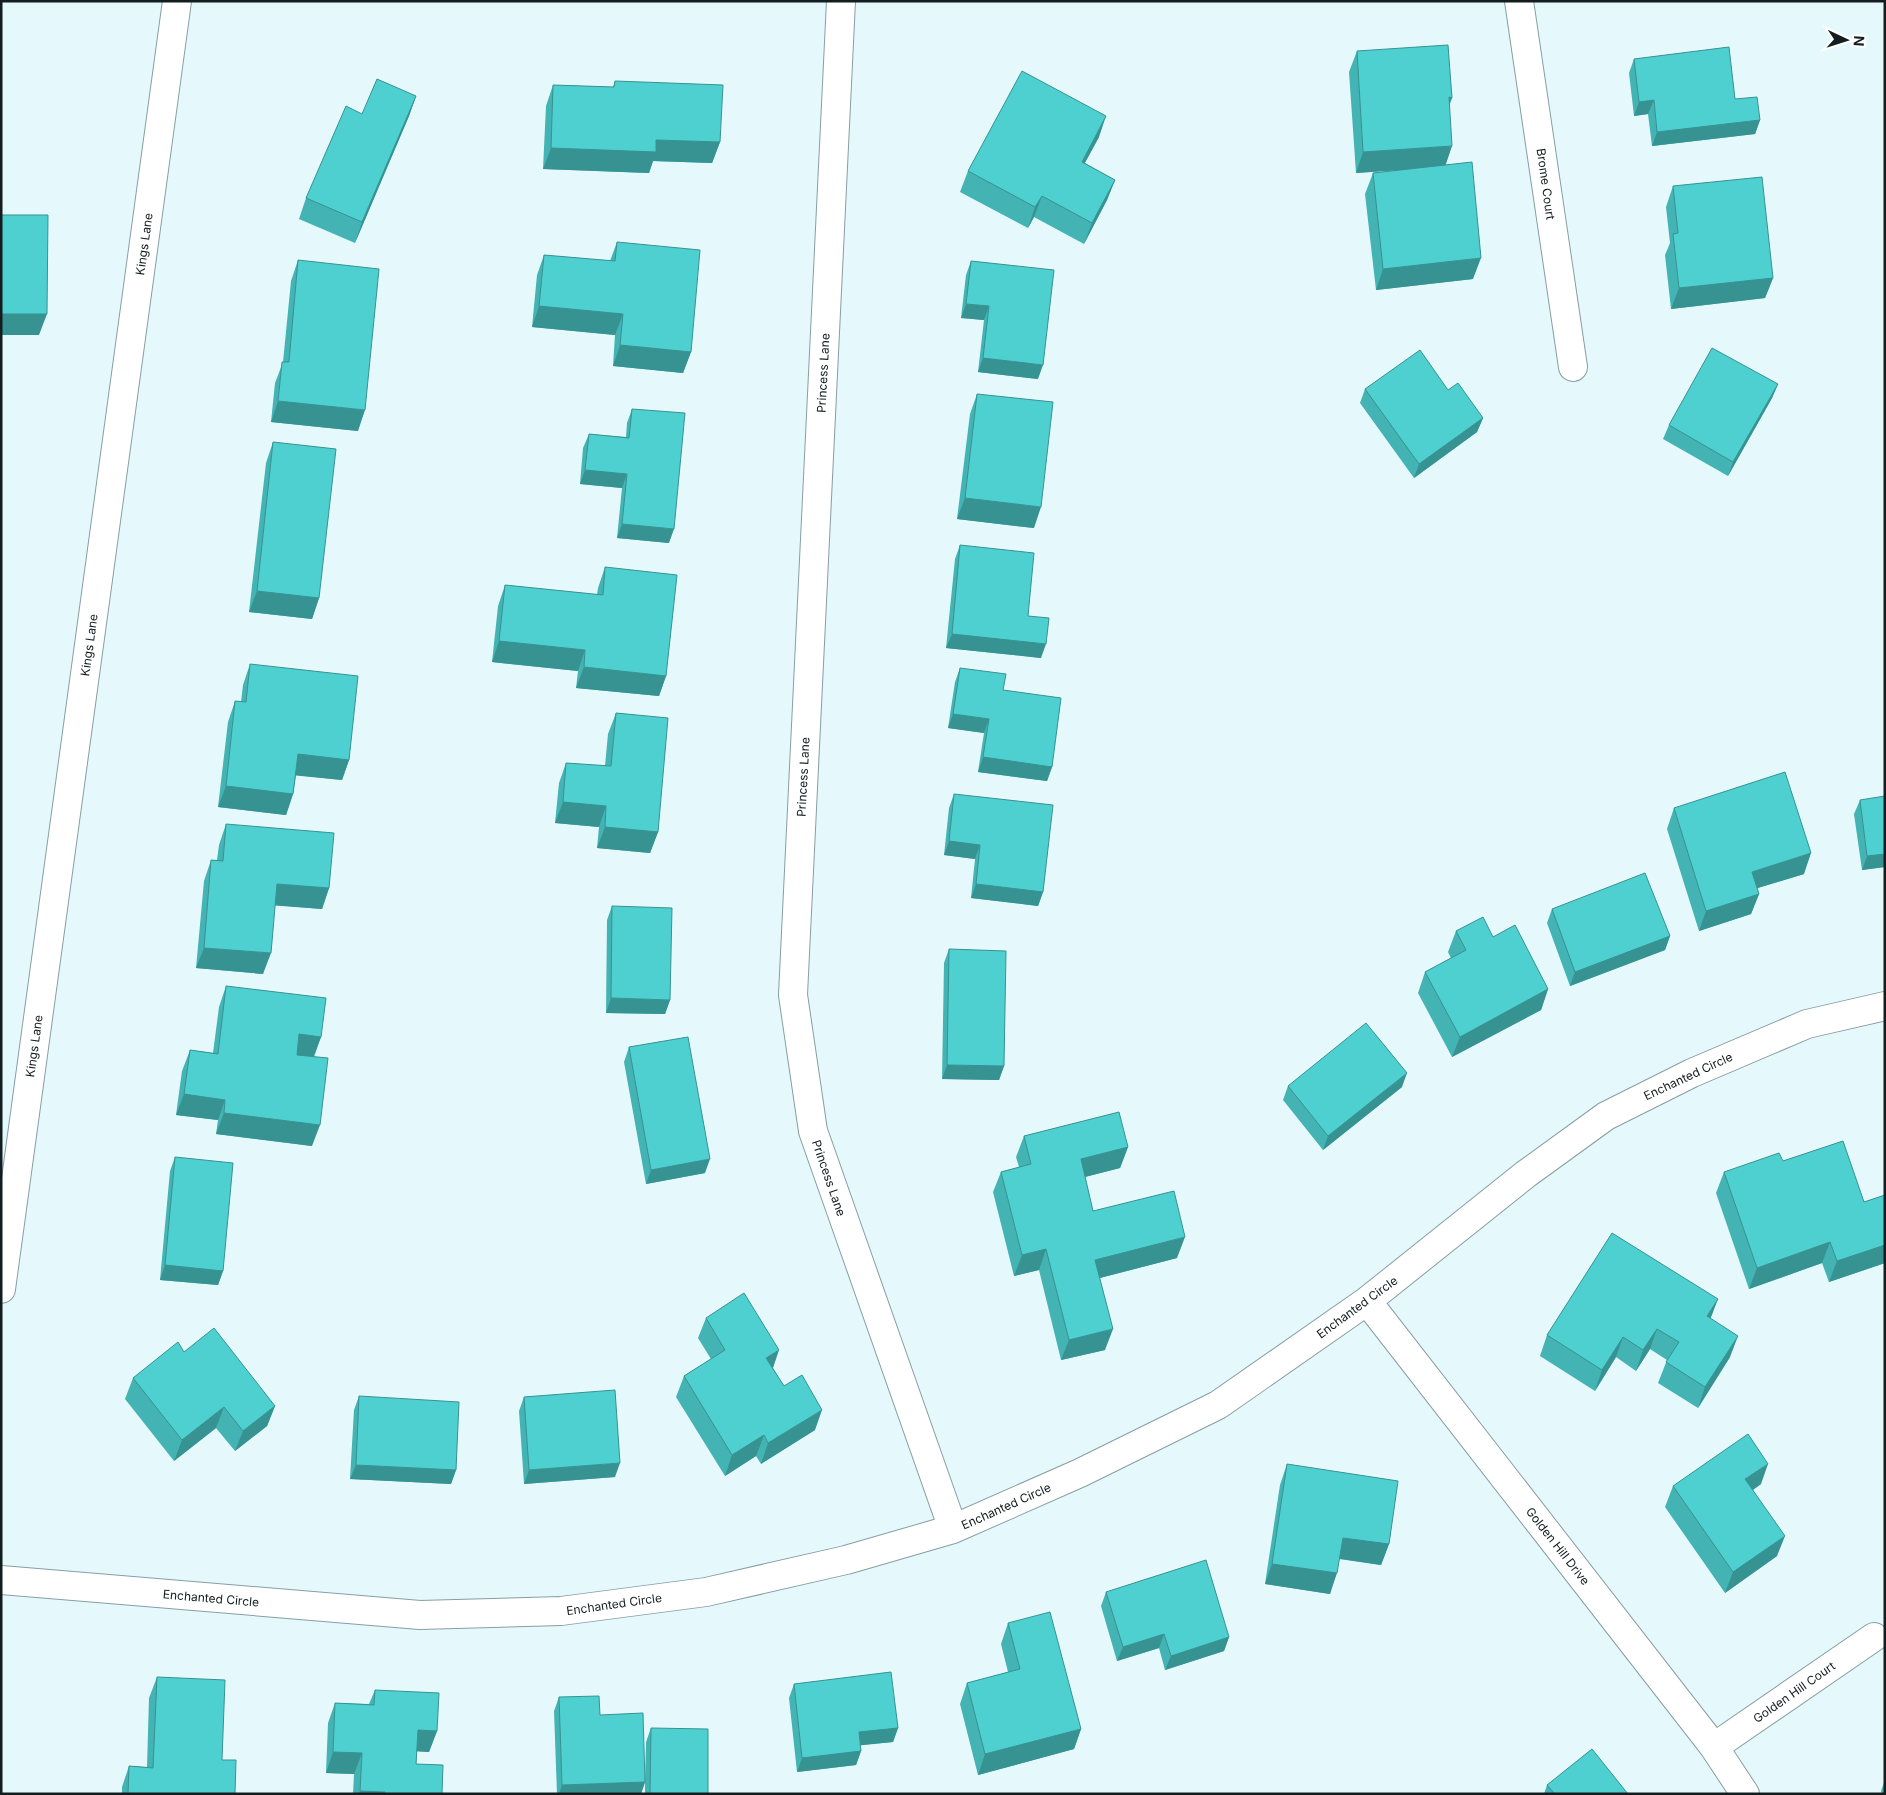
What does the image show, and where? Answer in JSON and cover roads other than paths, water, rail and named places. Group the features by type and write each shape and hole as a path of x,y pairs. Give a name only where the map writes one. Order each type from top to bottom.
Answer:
{"street":[{"name":"Kings Lane","path":"1,1289 177,1"},
{"name":"Princess Lane","path":"841,1 793,995 812,1131 953,1529"},
{"name":"Brome Court","path":"1519,1 1573,367"},
{"name":"Enchanted Circle","path":"1,1580 420,1615 561,1611 706,1592 846,1560 953,1529 1080,1473 1218,1405 1367,1301 1526,1174 1606,1116 1692,1073 1807,1024 1885,1006"},
{"name":"Golden Hill Drive","path":"1367,1301 1714,1747 1745,1794"},
{"name":"Golden Hill Court","path":"1714,1747 1874,1636"}]}
